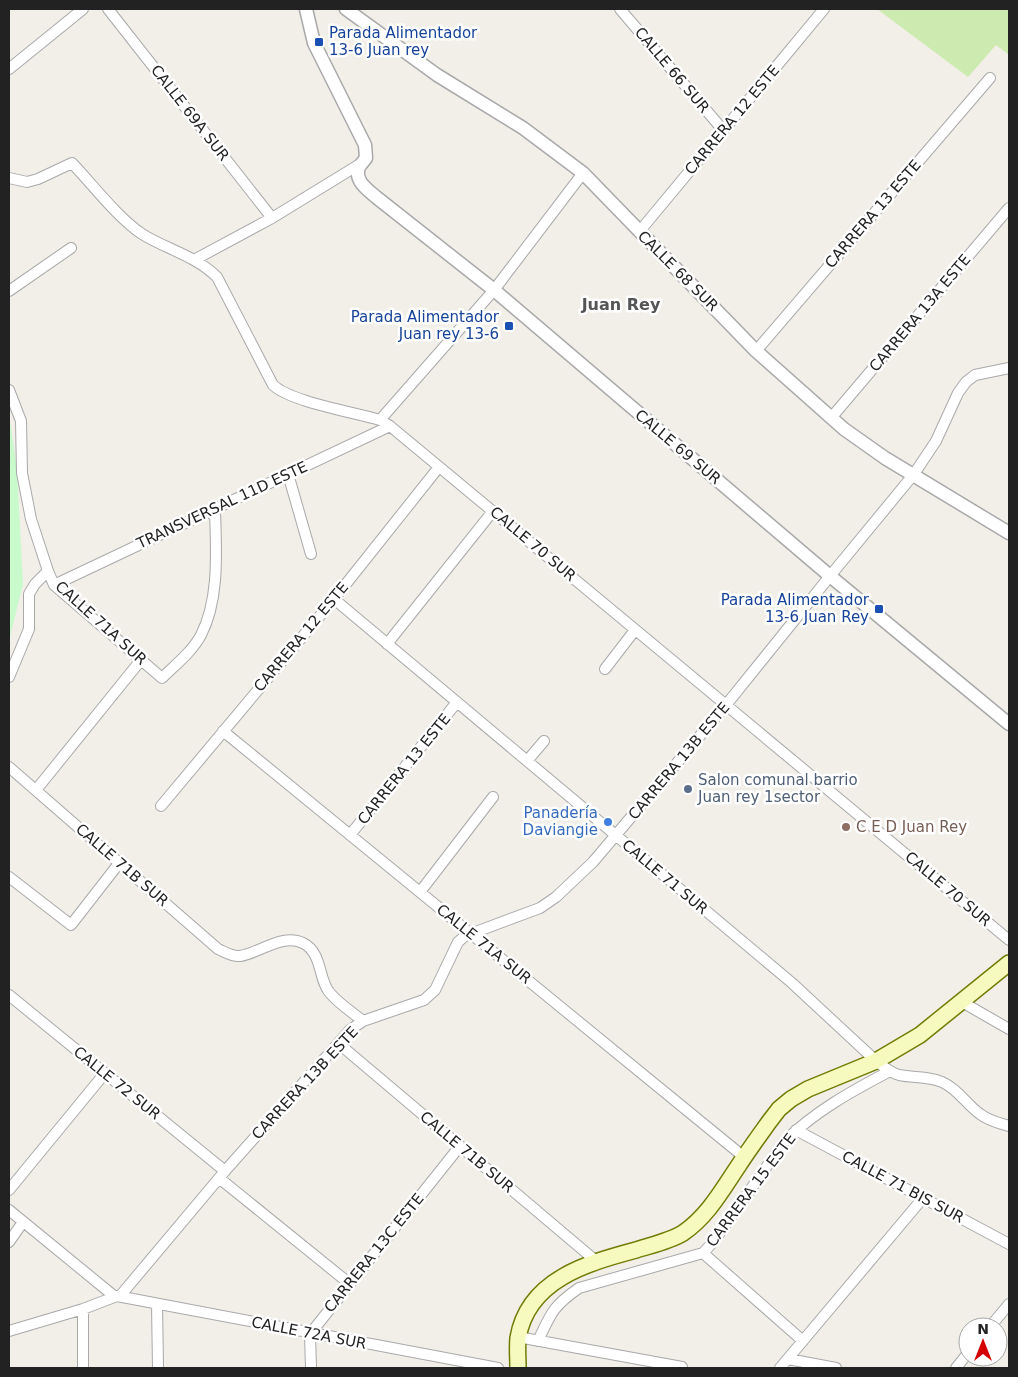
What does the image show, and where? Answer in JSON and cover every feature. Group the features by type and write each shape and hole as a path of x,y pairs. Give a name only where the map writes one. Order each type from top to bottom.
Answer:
{"main road":[{"path":"518,1368 518,1337 525,1317 534,1302 548,1287 579,1267 681,1234 707,1211 744,1157 780,1109 791,1098 876,1061 920,1035 1009,963"}],"street":[{"path":"9,69 83,9"},
{"name":"CALLE 69A SUR","path":"108,9 272,218"},
{"path":"194,260 272,218 360,164 366,158 366,145 314,43 306,9"},
{"name":"CALLE 66 SUR","path":"620,9 723,130"},
{"name":"CARRERA 12 ESTE","path":"639,232 824,9"},
{"name":"CALLE 68 SUR","path":"350,10 437,75 522,128 583,173 756,350 831,418 861,442 1009,534"},
{"name":"CARRERA 13 ESTE","path":"756,350 990,78"},
{"name":"CALLE 70 SUR","path":"9,178 27,182 38,179 72,163 129,224 156,242 208,268 217,277 273,385 278,390 380,420 390,426 1009,940"},
{"name":"CALLE 69 SUR","path":"360,164 358,176 362,185 494,290 830,576 1009,724"},
{"path":"380,420 494,290 583,173"},
{"name":"CARRERA 13A ESTE","path":"831,418 1009,208"},
{"path":"9,291 72,248"},
{"name":"CARRERA 13B ESTE","path":"117,1296 338,1043 363,1021 424,1000 435,990 458,942 470,933 540,908 556,897 593,862 726,705 914,474 936,441 958,393 966,382 975,375 1009,368"},
{"name":"CALLE 71A SUR","path":"9,390 21,421 22,473 31,519 54,585 162,678 191,649 201,636 210,608 217,559 215,509"},
{"name":"TRANSVERSAL 11D ESTE","path":"54,585 390,426"},
{"name":"CARRERA 12 ESTE","path":"160,806 334,599 439,467"},
{"path":"288,474 311,554"},
{"path":"387,644 493,512"},
{"path":"9,677 29,629 29,594 35,584 48,571"},
{"name":"CALLE 71 SUR","path":"334,599 792,983 876,1061 890,1071 899,1074 930,1078 942,1082 954,1088 984,1117 1009,1126"},
{"path":"605,669 636,630"},
{"path":"36,790 141,660"},
{"name":"CARRERA 13 ESTE","path":"350,835 457,702"},
{"name":"CALLE 71A SUR","path":"223,731 744,1157"},
{"path":"527,761 544,741"},
{"name":"CALLE 71B SUR","path":"9,767 218,949 239,956 278,942 294,940 304,943 312,951 319,964 329,992 363,1021"},
{"path":"420,892 493,797"},
{"path":"9,877 72,926 120,862"},
{"name":"CALLE 72 SUR","path":"9,995 105,1073 350,1284"},
{"path":"962,1002 1009,1029"},
{"name":"CALLE 71B SUR","path":"338,1043 596,1261"},
{"name":"CARRERA 15 ESTE","path":"538,1340 552,1310 564,1298 579,1288 703,1253 714,1241 784,1142 796,1130 847,1093 890,1071"},
{"path":"9,1190 105,1073"},
{"name":"CALLE 71 BIS SUR","path":"796,1130 1009,1244"},
{"name":"CARRERA 13C ESTE","path":"310,1334 460,1146"},
{"path":"780,1368 923,1198"},
{"name":"CALLE 72A SUR","path":"9,1210 117,1296 310,1334 498,1368"},
{"path":"9,1242 23,1222"},
{"path":"703,1253 803,1341"},
{"path":"9,1331 83,1309 117,1296"},
{"path":"157,1304 158,1368"},
{"path":"998,1317 1009,1304"},
{"path":"83,1309 83,1368"},
{"path":"310,1334 311,1368"},
{"path":"518,1337 682,1367"},
{"path":"788,1359 836,1368"}],"green space":[{"path":"877,9 1009,9 1009,55 996,45 968,77"},
{"path":"9,414 17,469 23,584 9,641"}],"place":[{"name":"Parada Alimentador 13-6 Juan rey","path":"319,42"},
{"name":"Parada Alimentador Juan rey 13-6","path":"509,326"},
{"name":"Parada Alimentador 13-6 Juan Rey","path":"879,609"},
{"name":"Salon comunal barrio Juan rey 1sector","path":"688,789"},
{"name":"Panadería Daviangie","path":"608,822"},
{"name":"C E D Juan Rey","path":"846,827"}],"district":[{"name":"Juan Rey","path":"621,304"}]}
